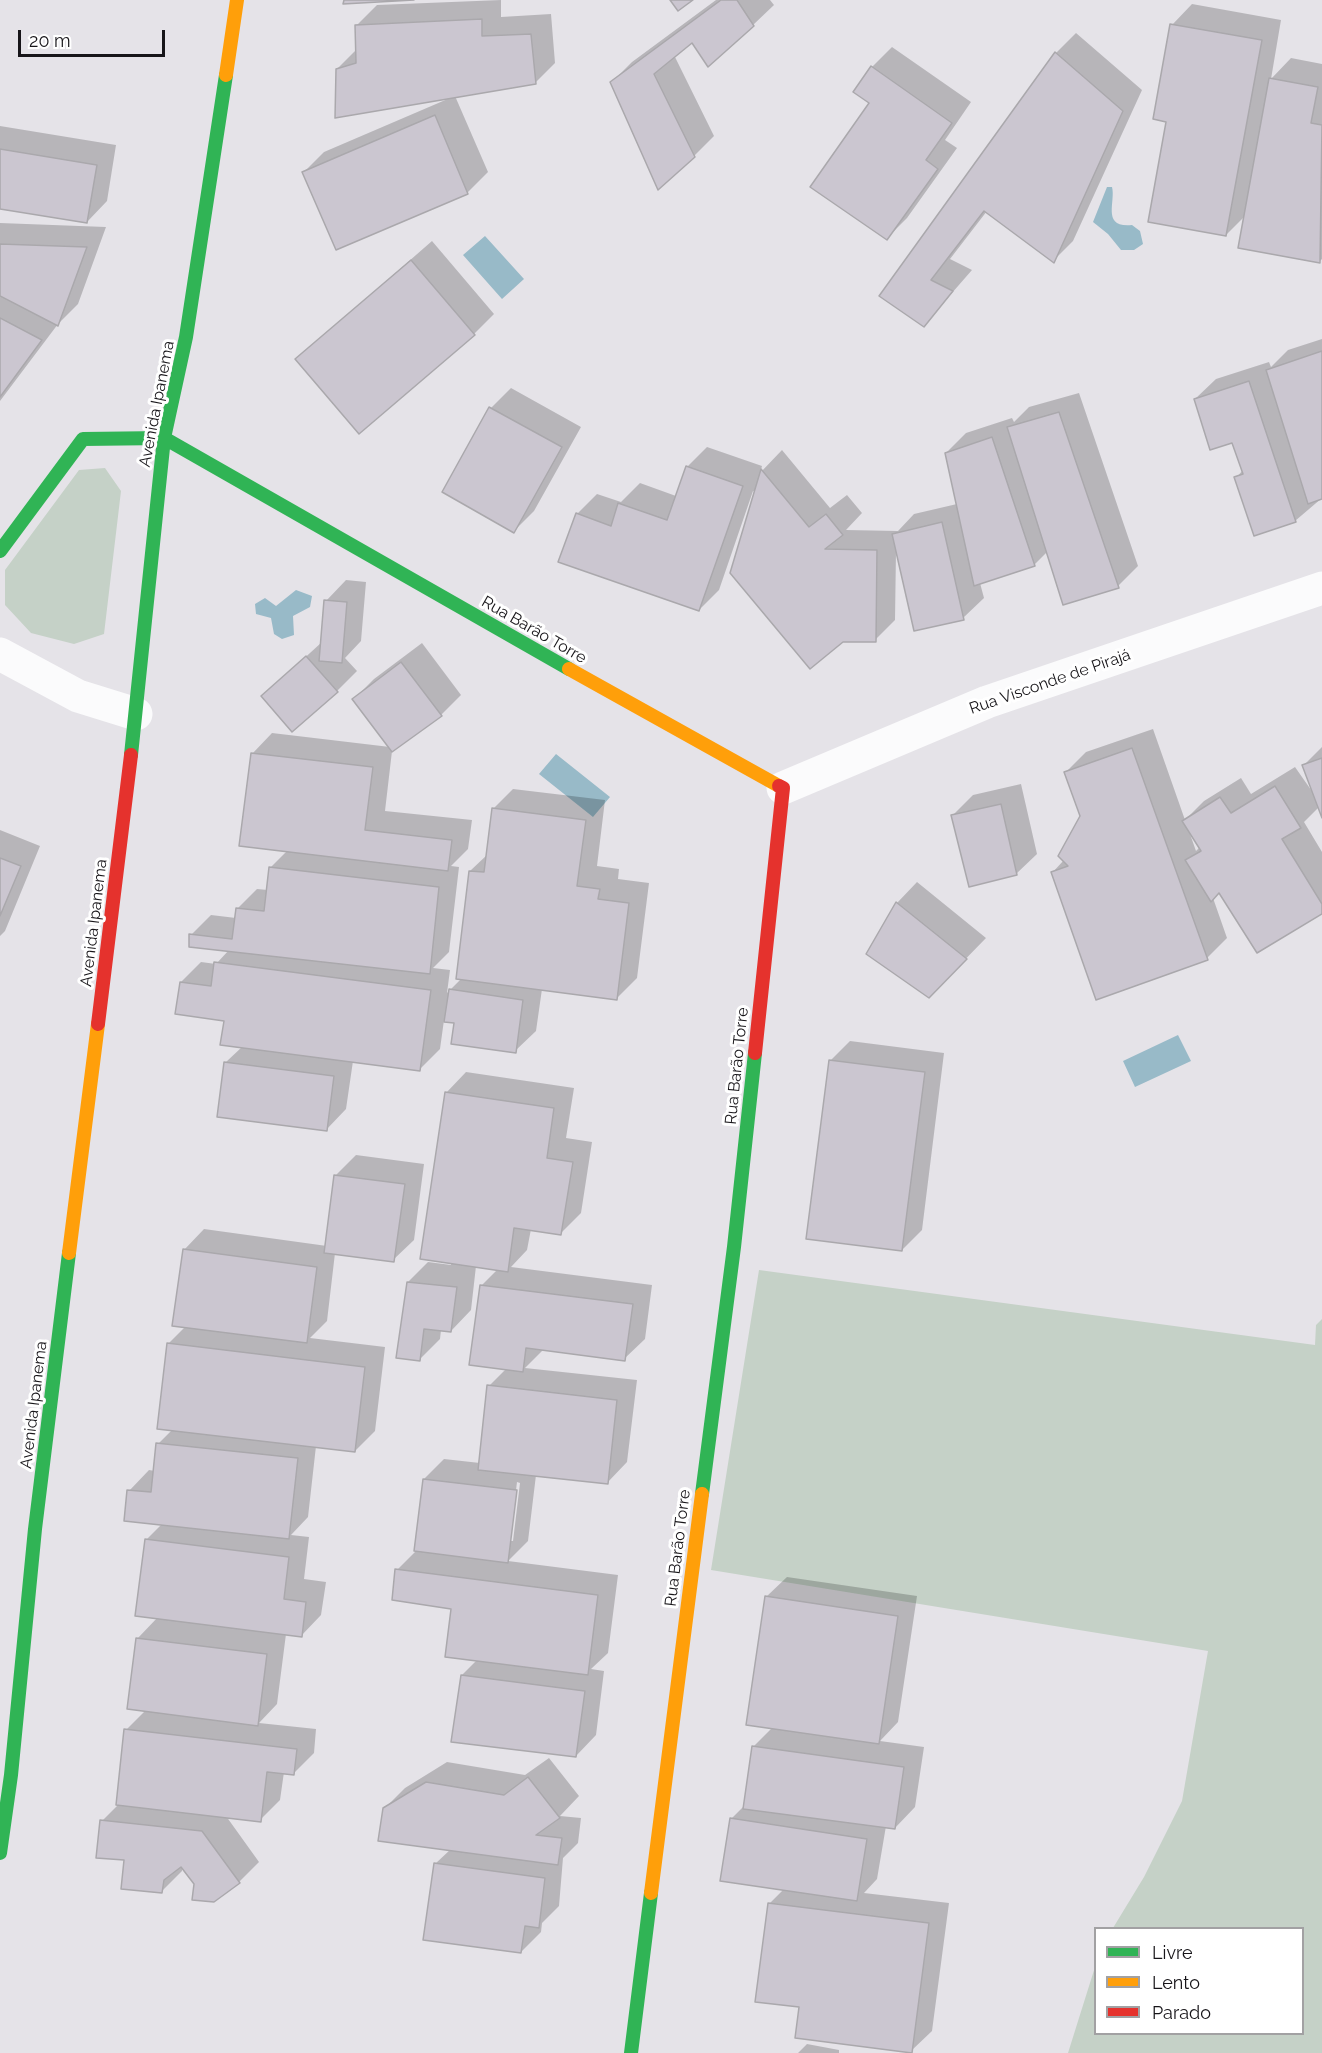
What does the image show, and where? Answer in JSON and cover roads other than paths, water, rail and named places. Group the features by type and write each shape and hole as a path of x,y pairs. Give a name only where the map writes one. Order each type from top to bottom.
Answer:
{"street":[{"name":"Avenida Ipanema","path":"0,1853 6,1777 35,1529 136,714 164,438 186,337 237,0"},
{"path":"0,551 83,439 164,438"},
{"name":"Rua Barão Torre","path":"164,438 702,746 783,788 734,1247 631,2053"},
{"name":"Rua Visconde de Pirajá","path":"783,788 987,702 1322,588"},
{"path":"0,654 78,696 136,714"}],"water":[{"path":"1107,187 1112,187 1112,213 1116,222 1122,225 1132,225 1140,231 1143,244 1134,250 1121,250 1108,234 1093,222"},
{"path":"485,236 524,279 502,299 463,255"},
{"path":"296,590 312,596 310,607 293,616 294,635 282,639 274,634 271,618 256,614 255,604 265,598 276,606"},
{"path":"556,754 610,797 593,817 539,774"},
{"path":"1178,1035 1191,1061 1135,1087 1123,1061"}]}
